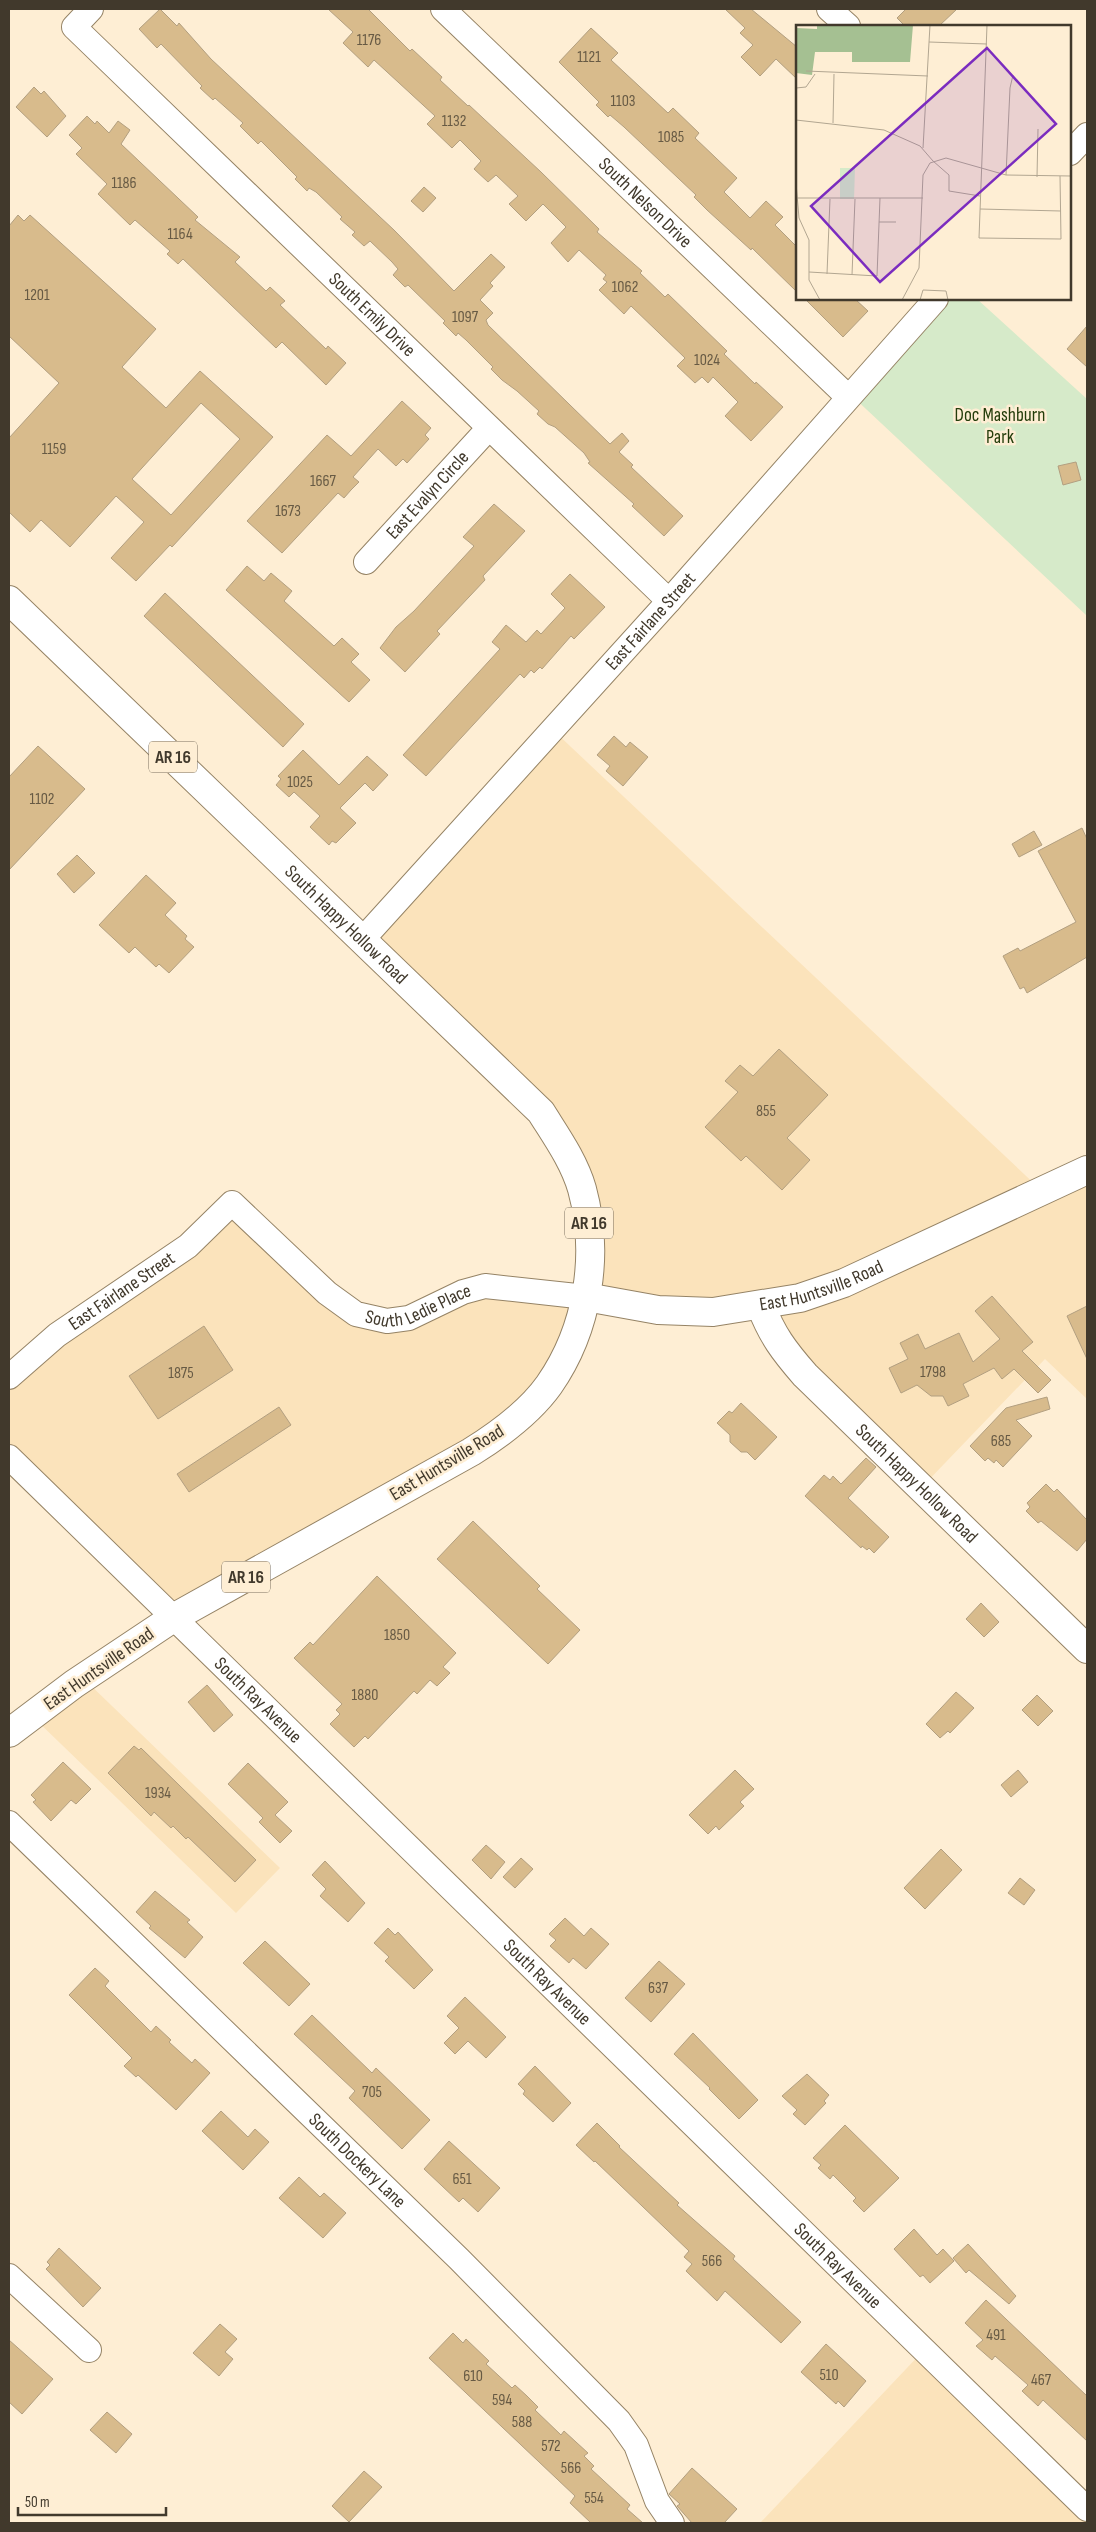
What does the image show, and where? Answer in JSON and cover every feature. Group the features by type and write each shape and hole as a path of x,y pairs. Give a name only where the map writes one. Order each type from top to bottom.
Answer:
{"main road":[{"name":"South Happy Hollow Road","path":"9,600 510,1080 546,1120 566,1153 578,1179 589,1223 591,1258 586,1297"},
{"name":"East Huntsville Road","path":"9,1733 74,1684 172,1618 471,1452 516,1421 548,1386 570,1348 586,1297 667,1310 713,1312 762,1306 800,1298 844,1283 1087,1170"},
{"name":"South Happy Hollow Road","path":"762,1306 770,1330 782,1349 805,1375 1087,1650"}],"street":[{"name":"South Emily Drive","path":"91,9 74,27 488,429 669,601"},
{"name":"South Nelson Drive","path":"443,9 848,397"},
{"path":"829,9 847,25"},
{"path":"1071,153 1087,135"},
{"name":"East Fairlane Street","path":"362,940 669,601 935,300"},
{"name":"East Evalyn Circle","path":"366,562 488,429"},
{"name":"East Fairlane Street","path":"9,1376 57,1335 188,1246 232,1203"},
{"name":"South Ledie Place","path":"232,1203 327,1293 356,1314 387,1321 409,1318 463,1292 485,1286 586,1297"},
{"name":"South Ray Avenue","path":"9,1457 1087,2508"},
{"name":"South Dockery Lane","path":"9,1823 460,2259 619,2421 636,2446 657,2501 672,2523"},
{"path":"9,2276 89,2350"}],"shaded area":[{"path":"553,730 1042,1191 1087,1170 1087,1399 1045,1359 921,1488 761,1306 587,1297 516,1421 173,1618 9,1457 9,1377 232,1203 327,1293 387,1321 463,1292 586,1297 566,1153 362,940"},
{"path":"83,1678 280,1868 236,1913 32,1716"},
{"path":"924,2350 1087,2509 1087,2523 760,2523"}],"green space":[{"name":"Doc Mashburn Park","path":"935,300 978,300 1087,399 1086,615 850,394"}],"building":[{"path":"160,9 177,26 179,23 211,59 394,230 454,291 491,254 505,267 490,283 493,286 480,300 493,313 486,320 488,325 610,444 622,433 629,441 619,452 633,465 631,467 683,516 664,536 632,506 634,504 588,463 590,462 584,453 537,414 539,411 502,380 491,369 493,367 466,340 458,333 456,336 443,323 445,321 408,285 405,287 393,275 398,269 392,262 370,241 364,246 352,235 355,232 340,219 342,217 316,192 309,188 307,191 295,179 297,177 261,141 258,144 240,126 243,123 215,98 213,100 200,88 202,86 161,44 157,48 139,29"},
{"path":"328,9 368,9 410,51 412,49 442,77 440,80 541,172 599,229 597,232 642,271 640,273 665,297 668,294 727,351 724,354 755,384 756,382 783,407 751,441 725,416 738,402 713,377 708,383 702,377 695,383 677,366 685,358 631,306 624,314 599,290 607,282 603,279 606,275 579,250 568,262 551,243 566,227 543,204 526,221 509,204 518,196 496,175 488,182 474,169 481,161 460,140 452,148 427,124 435,116 374,60 368,67 343,43 353,32"},
{"path":"725,9 751,9 796,46 796,78 776,59 760,76 741,57 753,45 740,33 745,28"},
{"path":"906,9 957,9 940,25 904,25 897,18"},
{"path":"591,28 618,53 611,60 668,113 673,108 699,133 695,138 737,178 724,192 750,218 766,201 783,217 775,225 796,246 796,291 752,248 751,250 707,210 694,197 696,195 624,127 610,115 608,117 596,105 599,102 559,62"},
{"path":"34,87 41,94 44,91 66,116 47,137 16,107"},
{"path":"87,116 95,124 97,121 109,133 118,121 130,130 121,144 198,217 195,220 240,257 235,262 266,291 270,287 285,301 280,305 326,349 328,346 346,363 326,385 282,342 276,348 183,259 178,264 167,254 170,251 135,220 130,225 98,194 107,184 76,154 82,148 69,135"},
{"path":"424,187 436,198 423,212 411,201"},
{"path":"18,215 24,221 30,215 156,329 122,367 166,408 200,371 273,437 172,547 170,545 136,581 111,558 144,522 116,496 70,547 41,520 30,532 9,512 9,438 59,383 9,336 9,226","holes":["201,403 240,439 171,515 132,479"]},
{"path":"806,300 856,300 868,311 843,337"},
{"path":"1087,326 1087,367 1067,349"},
{"path":"402,401 431,428 425,435 429,439 407,463 403,459 396,466 378,449 353,477 359,482 344,498 338,493 282,553 247,521 327,435 351,456"},
{"path":"1076,462 1081,480 1063,485 1058,466"},
{"path":"494,504 525,531 483,576 485,580 437,631 440,634 405,672 380,648 396,627 414,611 474,546 463,537"},
{"path":"247,566 264,581 271,573 292,591 284,601 334,646 342,638 359,654 351,662 370,680 349,702 226,590"},
{"path":"570,574 605,607 574,639 571,636 542,669 540,667 534,673 531,670 524,678 520,674 426,776 403,755 500,649 492,642 506,625 526,642 537,630 541,634 565,608 551,594"},
{"path":"165,593 304,724 283,747 144,616"},
{"path":"614,736 626,747 630,742 648,757 623,786 606,771 610,766 597,755"},
{"path":"38,746 85,789 9,870 9,777"},
{"path":"303,750 339,785 367,756 388,775 373,791 365,783 340,808 356,823 336,843 332,841 329,845 310,827 320,816 294,792 289,797 276,785 281,779 278,776"},
{"path":"1082,828 1087,839 1087,957 1027,993 1024,987 1020,989 1003,956 1018,948 1020,951 1076,922 1038,851"},
{"path":"1034,831 1042,845 1019,857 1012,844"},
{"path":"77,855 95,873 74,893 57,874"},
{"path":"146,875 176,903 165,915 187,936 185,939 194,947 169,973 159,964 156,967 135,947 129,953 99,925"},
{"path":"779,1049 828,1095 787,1138 810,1160 782,1190 746,1156 741,1161 705,1127 738,1092 725,1081 740,1065 753,1076"},
{"path":"992,1296 1033,1342 1022,1351 1051,1380 1038,1393 1014,1369 1002,1379 994,1368 963,1384 969,1396 948,1406 943,1396 931,1396 917,1385 901,1393 889,1368 908,1359 900,1343 918,1334 925,1349 959,1333 973,1362 1000,1339 975,1311"},
{"path":"1087,1306 1087,1359 1067,1316"},
{"path":"204,1326 233,1370 158,1419 129,1376"},
{"path":"1047,1397 1050,1409 1016,1420 1032,1436 1003,1467 996,1460 994,1463 988,1458 985,1461 970,1446 1006,1408"},
{"path":"741,1403 777,1437 755,1460 747,1452 741,1452 730,1442 730,1435 717,1423 729,1411 732,1413"},
{"path":"279,1407 291,1425 189,1492 177,1474"},
{"path":"866,1458 876,1467 848,1498 889,1537 874,1553 869,1548 867,1550 862,1546 861,1548 805,1496 824,1475 830,1480 833,1476 841,1484"},
{"path":"1046,1484 1054,1492 1057,1489 1087,1520 1087,1539 1077,1551 1041,1521 1038,1523 1026,1511 1030,1507 1027,1503"},
{"path":"473,1521 540,1586 537,1589 580,1630 548,1664 437,1559"},
{"path":"377,1576 456,1653 443,1667 450,1673 437,1686 430,1680 417,1694 414,1691 368,1739 365,1736 354,1747 330,1724 340,1714 336,1710 342,1704 294,1658 310,1642 313,1645"},
{"path":"981,1603 999,1622 984,1637 966,1619"},
{"path":"207,1685 233,1715 214,1732 188,1702"},
{"path":"956,1692 974,1708 950,1733 948,1731 940,1738 926,1724"},
{"path":"1037,1695 1053,1711 1038,1726 1022,1710"},
{"path":"134,1746 139,1750 141,1748 256,1860 235,1882 188,1837 186,1839 173,1826 171,1828 154,1812 151,1816 108,1773"},
{"path":"63,1762 91,1789 76,1804 71,1800 51,1821 33,1802 36,1800 31,1795"},
{"path":"248,1763 288,1802 275,1815 292,1831 280,1843 259,1822 263,1818 228,1784"},
{"path":"735,1770 754,1789 740,1802 744,1806 719,1830 716,1826 708,1834 689,1815"},
{"path":"1018,1770 1028,1782 1011,1797 1001,1785"},
{"path":"486,1845 505,1862 491,1879 472,1860"},
{"path":"941,1849 962,1870 925,1909 904,1888"},
{"path":"521,1858 533,1869 515,1888 503,1877"},
{"path":"325,1861 365,1903 348,1922 320,1896 326,1889 312,1875"},
{"path":"1020,1878 1035,1890 1024,1905 1008,1893"},
{"path":"155,1891 190,1920 187,1922 203,1937 185,1958 149,1928 151,1926 136,1912"},
{"path":"565,1918 584,1936 591,1928 609,1944 586,1969 573,1958 569,1963 550,1946 556,1940 549,1934"},
{"path":"388,1928 395,1935 398,1932 433,1970 414,1989 385,1961 389,1957 374,1943"},
{"path":"265,1941 310,1984 289,2006 243,1963"},
{"path":"659,1961 685,1984 651,2022 625,1998"},
{"path":"95,1968 109,1981 105,1986 151,2032 156,2026 171,2040 169,2042 192,2063 195,2059 210,2073 176,2110 138,2075 136,2077 124,2066 132,2058 69,1995"},
{"path":"465,1997 506,2037 486,2058 468,2041 455,2054 444,2043 459,2028 447,2016"},
{"path":"312,2015 372,2073 376,2068 430,2120 402,2149 349,2098 355,2091 294,2034"},
{"path":"693,2033 758,2100 739,2119 674,2054"},
{"path":"535,2066 571,2103 553,2122 523,2094 525,2091 518,2084"},
{"path":"807,2074 829,2095 824,2101 826,2103 805,2125 793,2114 797,2110 782,2096"},
{"path":"221,2111 248,2137 255,2129 269,2142 243,2170 202,2131"},
{"path":"597,2123 619,2147 679,2203 677,2205 735,2256 733,2259 801,2322 781,2343 725,2291 717,2301 686,2271 692,2264 684,2257 689,2251 576,2145"},
{"path":"845,2125 899,2178 864,2212 853,2201 856,2198 833,2175 830,2179 818,2168 821,2165 813,2158"},
{"path":"449,2141 500,2188 478,2212 463,2198 459,2202 424,2169"},
{"path":"299,2177 320,2197 324,2193 346,2213 323,2238 279,2198"},
{"path":"914,2229 937,2255 943,2249 954,2261 930,2283 923,2275 920,2277 894,2249"},
{"path":"968,2244 1016,2296 1009,2304 969,2270 966,2273 953,2258"},
{"path":"59,2248 101,2288 83,2307 46,2269 50,2265 47,2262"},
{"path":"986,2300 1087,2396 1087,2441 1043,2400 1038,2406 1022,2391 1028,2385 995,2356 992,2360 976,2346 983,2340 965,2323"},
{"path":"220,2324 237,2339 225,2352 233,2359 219,2376 193,2353"},
{"path":"453,2333 463,2343 466,2339 489,2361 486,2364 512,2388 515,2385 527,2396 538,2407 535,2410 561,2435 564,2431 588,2453 584,2456 594,2466 591,2469 630,2505 627,2509 643,2523 591,2523 570,2503 575,2496 429,2358"},
{"path":"9,2340 53,2379 22,2414 9,2402"},
{"path":"826,2344 866,2381 844,2407 838,2401 836,2404 801,2372"},
{"path":"107,2412 132,2434 116,2453 90,2430"},
{"path":"692,2468 737,2509 724,2523 692,2523 677,2506 680,2504 669,2494"},
{"path":"364,2471 382,2487 349,2522 332,2506"}]}
